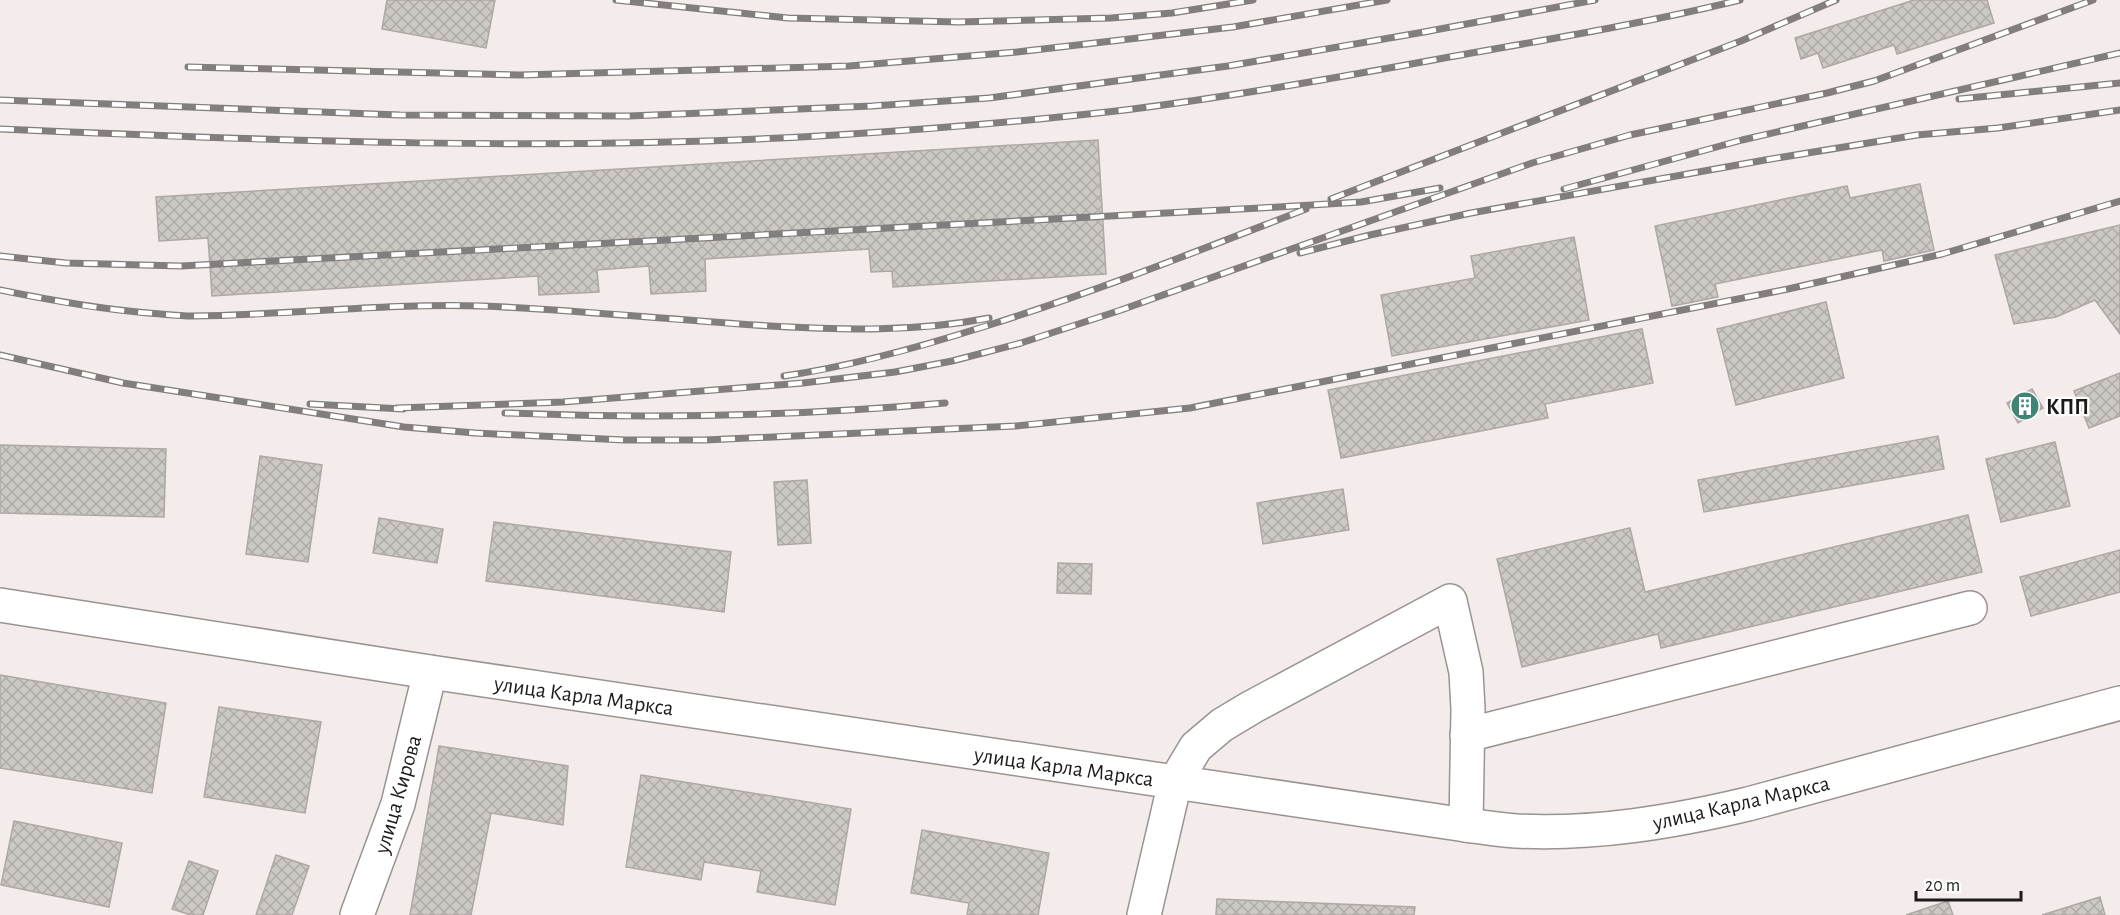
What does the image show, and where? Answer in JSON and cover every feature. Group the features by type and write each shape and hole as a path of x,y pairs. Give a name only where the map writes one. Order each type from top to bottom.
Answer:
{"main road":[{"path":"1144,915 1175,782 1196,747 1222,725 1252,707 1450,601 1466,672 1466,825"},
{"name":"улица Карла Маркса","path":"0,605 430,672 1517,831 1577,831 1696,816 2120,703"},
{"path":"1467,735 1970,608"},
{"name":"улица Кирова","path":"357,915 398,804 430,672"}],"building":[{"path":"387,0 495,0 486,48 382,29"},
{"path":"1914,0 1987,0 1994,23 1897,54 1894,45 1823,68 1818,53 1801,59 1795,38"},
{"path":"1098,140 1106,274 893,287 892,271 871,272 869,249 705,259 706,291 651,294 649,266 597,270 599,292 539,295 538,276 212,296 208,238 159,241 156,197"},
{"path":"1920,184 1934,250 1884,261 1882,250 1715,284 1718,297 1672,306 1655,226 1847,186 1850,198"},
{"path":"2120,225 2120,334 2095,300 2056,317 2014,324 1995,255"},
{"path":"1574,237 1589,320 1392,356 1381,295 1475,278 1471,256"},
{"path":"1826,302 1844,378 1736,405 1717,329"},
{"path":"1642,329 1653,383 1545,404 1548,418 1341,458 1328,390"},
{"path":"2120,373 2120,416 2089,428 2074,391"},
{"name":"КПП","path":"2032,389 2043,408 2018,423 2007,403"},
{"path":"1938,436 1944,469 1704,512 1698,480"},
{"path":"2055,442 2070,506 2001,522 1986,459"},
{"path":"0,445 166,449 164,517 0,513"},
{"path":"260,456 322,465 308,562 246,554"},
{"path":"807,480 811,543 778,545 774,482"},
{"path":"1343,489 1349,530 1263,544 1257,503"},
{"path":"1968,515 1982,572 1661,648 1658,634 1522,667 1497,559 1630,528 1645,592"},
{"path":"379,518 443,529 437,563 373,553"},
{"path":"494,522 731,552 724,612 486,581"},
{"path":"2120,550 2120,592 2031,616 2020,577"},
{"path":"1058,563 1092,564 1091,594 1057,593"},
{"path":"0,675 166,703 152,793 0,768"},
{"path":"219,707 321,722 305,813 204,797"},
{"path":"439,746 568,766 563,825 491,813 471,915 410,915"},
{"path":"641,775 851,809 835,905 757,892 761,871 704,862 701,880 626,867"},
{"path":"14,821 122,843 109,907 1,885"},
{"path":"922,830 1049,853 1038,915 967,915 969,903 911,893"},
{"path":"276,855 309,866 292,915 256,915"},
{"path":"189,861 218,871 203,915 191,915 172,909"},
{"path":"2100,897 2105,915 2042,915"},
{"path":"1217,899 1415,907 1414,915 1216,915"},
{"path":"1948,901 1953,915 1906,915"}],"railway":[{"path":"616,0 788,18 958,22 1111,18 1172,13 1253,0"},
{"path":"188,67 520,75 849,66 1017,52 1233,27 1387,0"},
{"path":"0,100 400,115 629,116 872,106 989,98 1228,66 1595,0"},
{"path":"0,129 313,141 522,144 731,140 908,130 1125,110 1249,92 1598,30 1740,0"},
{"path":"1331,199 1741,41 1836,0"},
{"path":"397,408 563,402 803,383 895,372 952,361 1021,343 1121,310 1532,163 1630,135 1874,81 2093,0"},
{"path":"1564,189 1742,140 2120,53"},
{"path":"1959,99 2120,83"},
{"path":"1300,253 1471,213 1765,160 1917,135 1998,128 2120,110"},
{"path":"0,256 66,263 181,266 1361,202 1440,188"},
{"path":"0,355 123,383 404,427 475,433 625,440 705,440 1015,426 1190,408 1788,289 1942,254 2120,201"},
{"path":"784,376 886,355 1027,313 1306,209"},
{"path":"0,290 92,307 187,316 409,306 482,306 770,326 853,329 934,326 989,318"},
{"path":"505,413 616,416 725,415 835,411 945,403"},
{"path":"310,404 403,409"}],"place":[{"name":"КПП","path":"2025,406"}]}
